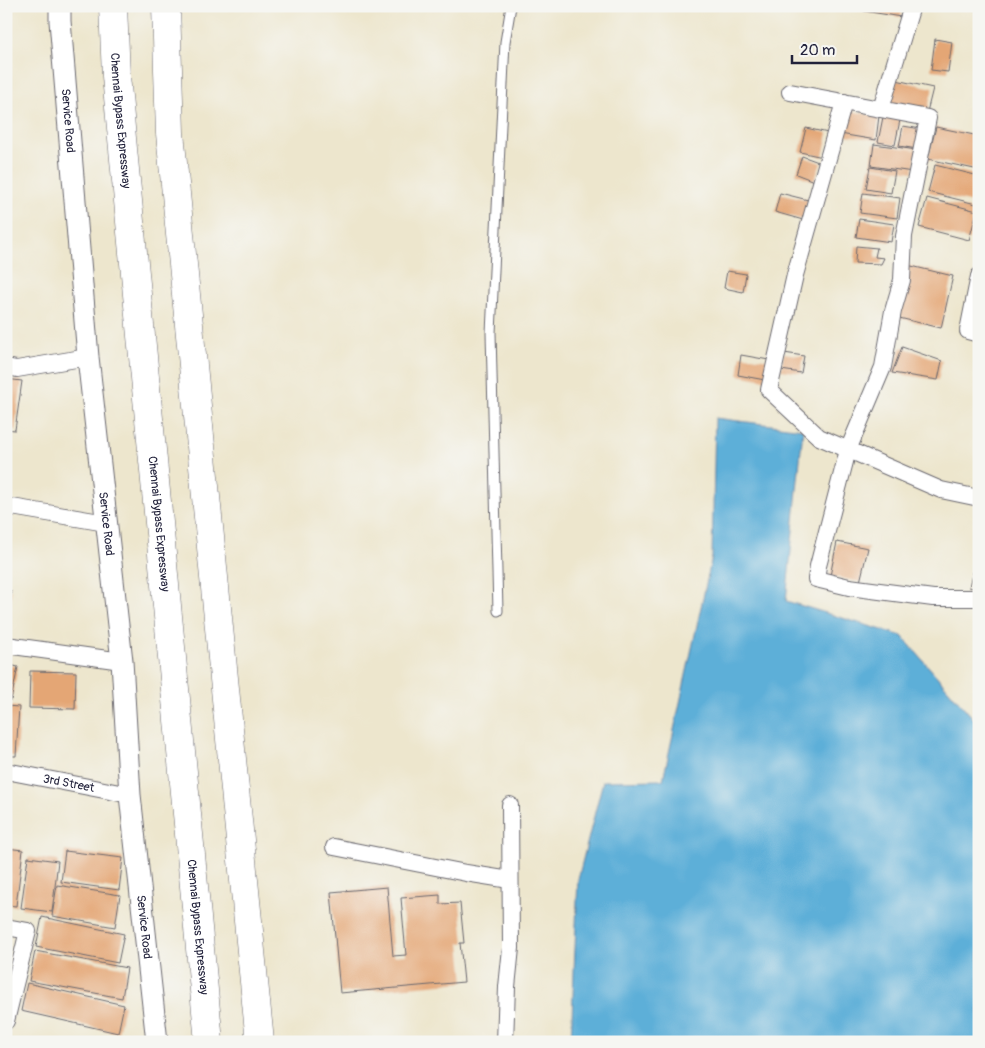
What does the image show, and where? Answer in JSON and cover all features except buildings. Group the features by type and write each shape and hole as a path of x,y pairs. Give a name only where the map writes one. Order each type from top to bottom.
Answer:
{"highway":[{"name":"Chennai Bypass Expressway","path":"113,6 117,85 209,1042"},
{"path":"166,6 171,143 260,1042"}],"street":[{"name":"Service Road","path":"60,6 88,357 122,662 130,795 157,1042"},
{"path":"881,109 912,6"},
{"path":"790,92 928,118 904,236 902,280 893,311 883,367 848,450 816,580 849,587 933,598 979,598"},
{"path":"844,102 795,275 769,390 819,437 941,490 979,498"},
{"path":"979,276 968,330 979,334"},
{"path":"6,367 17,369 88,357"},
{"path":"6,506 106,523"},
{"path":"6,645 122,662"},
{"name":"3rd Street","path":"6,771 130,795"},
{"path":"506,1042 507,987 511,948 510,805"},
{"path":"334,847 510,880"},
{"path":"6,927 28,931 6,1021"}],"lane":[{"path":"498,611 491,333 505,42 511,6"}],"water":[{"path":"715,418 803,429 786,601 902,636 979,725 979,1042 571,1042 578,879 603,781 663,780 712,557"}]}
